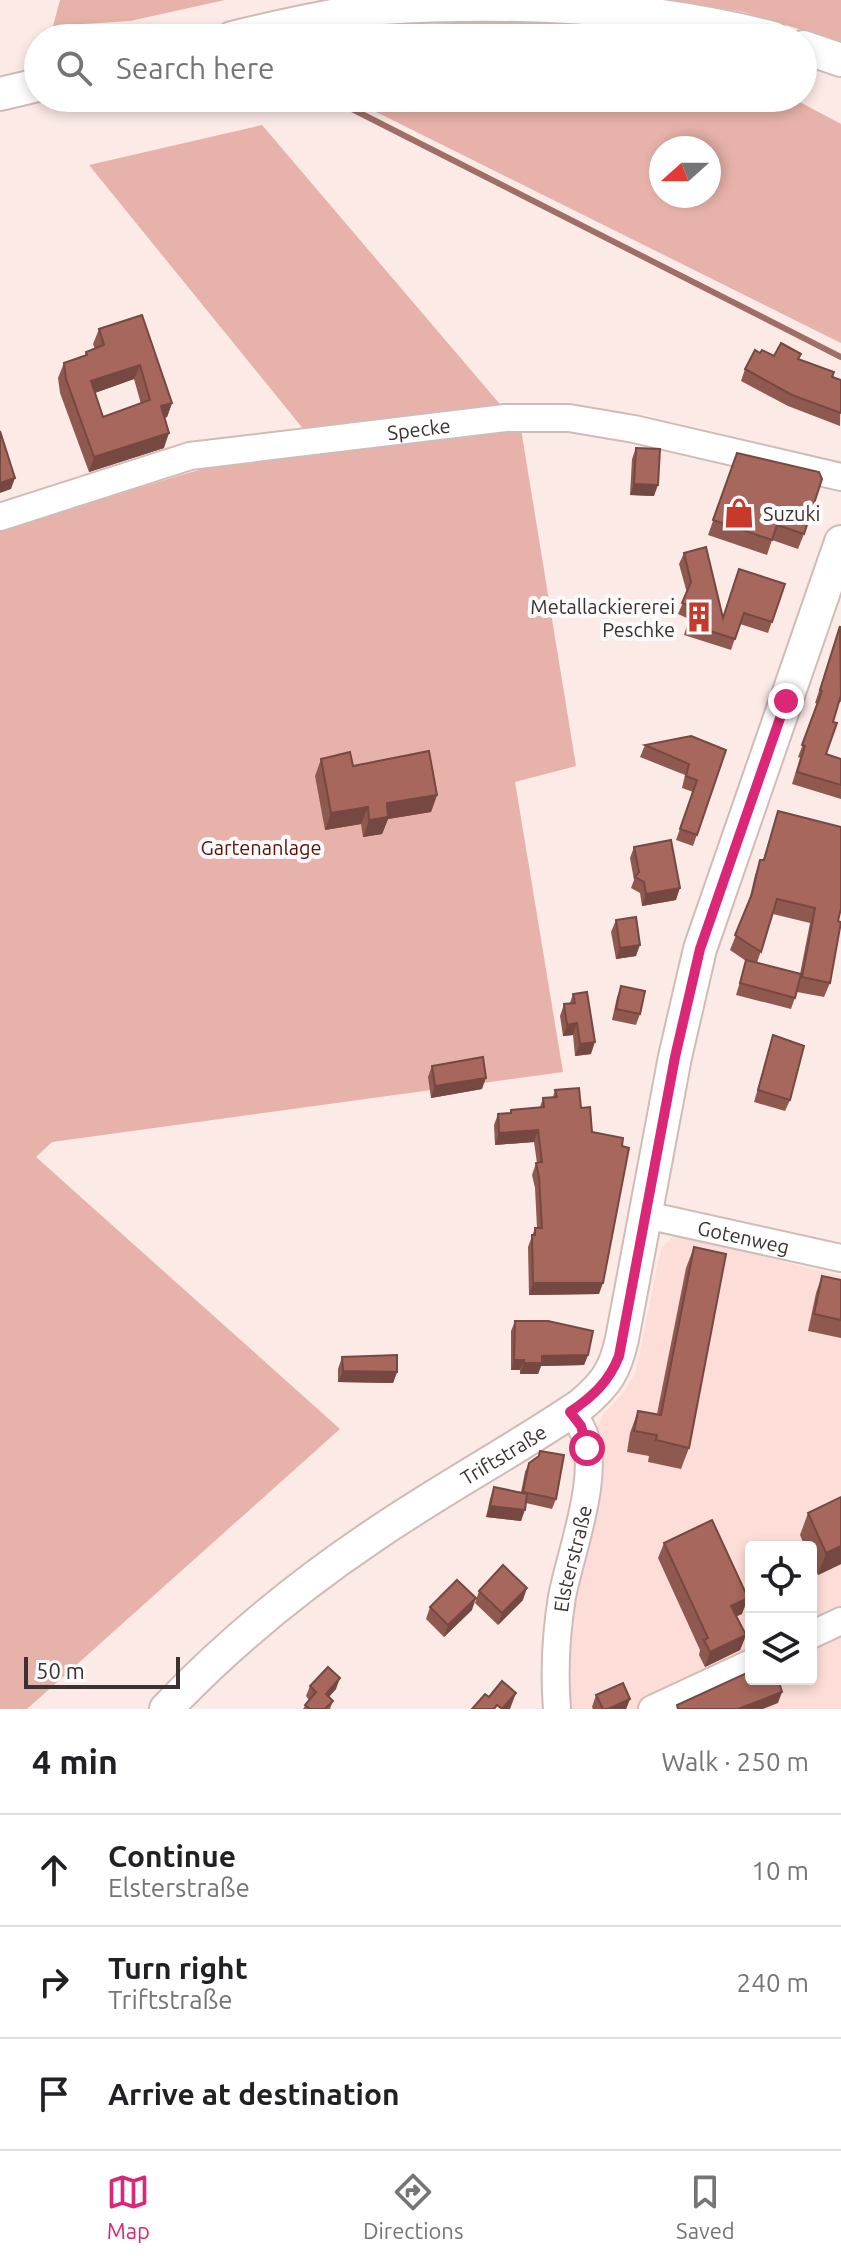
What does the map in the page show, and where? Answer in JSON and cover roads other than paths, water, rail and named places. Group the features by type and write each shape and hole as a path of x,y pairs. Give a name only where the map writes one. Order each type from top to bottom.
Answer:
{"main road":[{"path":"296,24 384,8 505,1 588,6 700,24"},
{"path":"817,52 841,60"},
{"path":"0,94 24,88"},
{"name":"Triftstraße","path":"166,1709 253,1625 333,1563 421,1504 570,1412 600,1389 614,1368 675,1057 700,949 841,542"}],"street":[{"name":"Specke","path":"0,517 190,456 505,418 569,418 634,429 841,477"},
{"name":"Gotenweg","path":"646,1215 841,1258"},
{"name":"Elsterstraße","path":"557,1709 556,1663 562,1598 585,1503 588,1474 585,1435 570,1412"},
{"path":"817,1632 841,1621"},
{"path":"652,1709 745,1666"}],"waterway":[{"path":"358,112 841,357"}],"place":[{"name":"Suzuki","path":"739,513"},
{"name":"Metallackiererei Peschke","path":"699,617"}],"park label":[{"name":"Gartenanlage","path":"261,847"}]}
